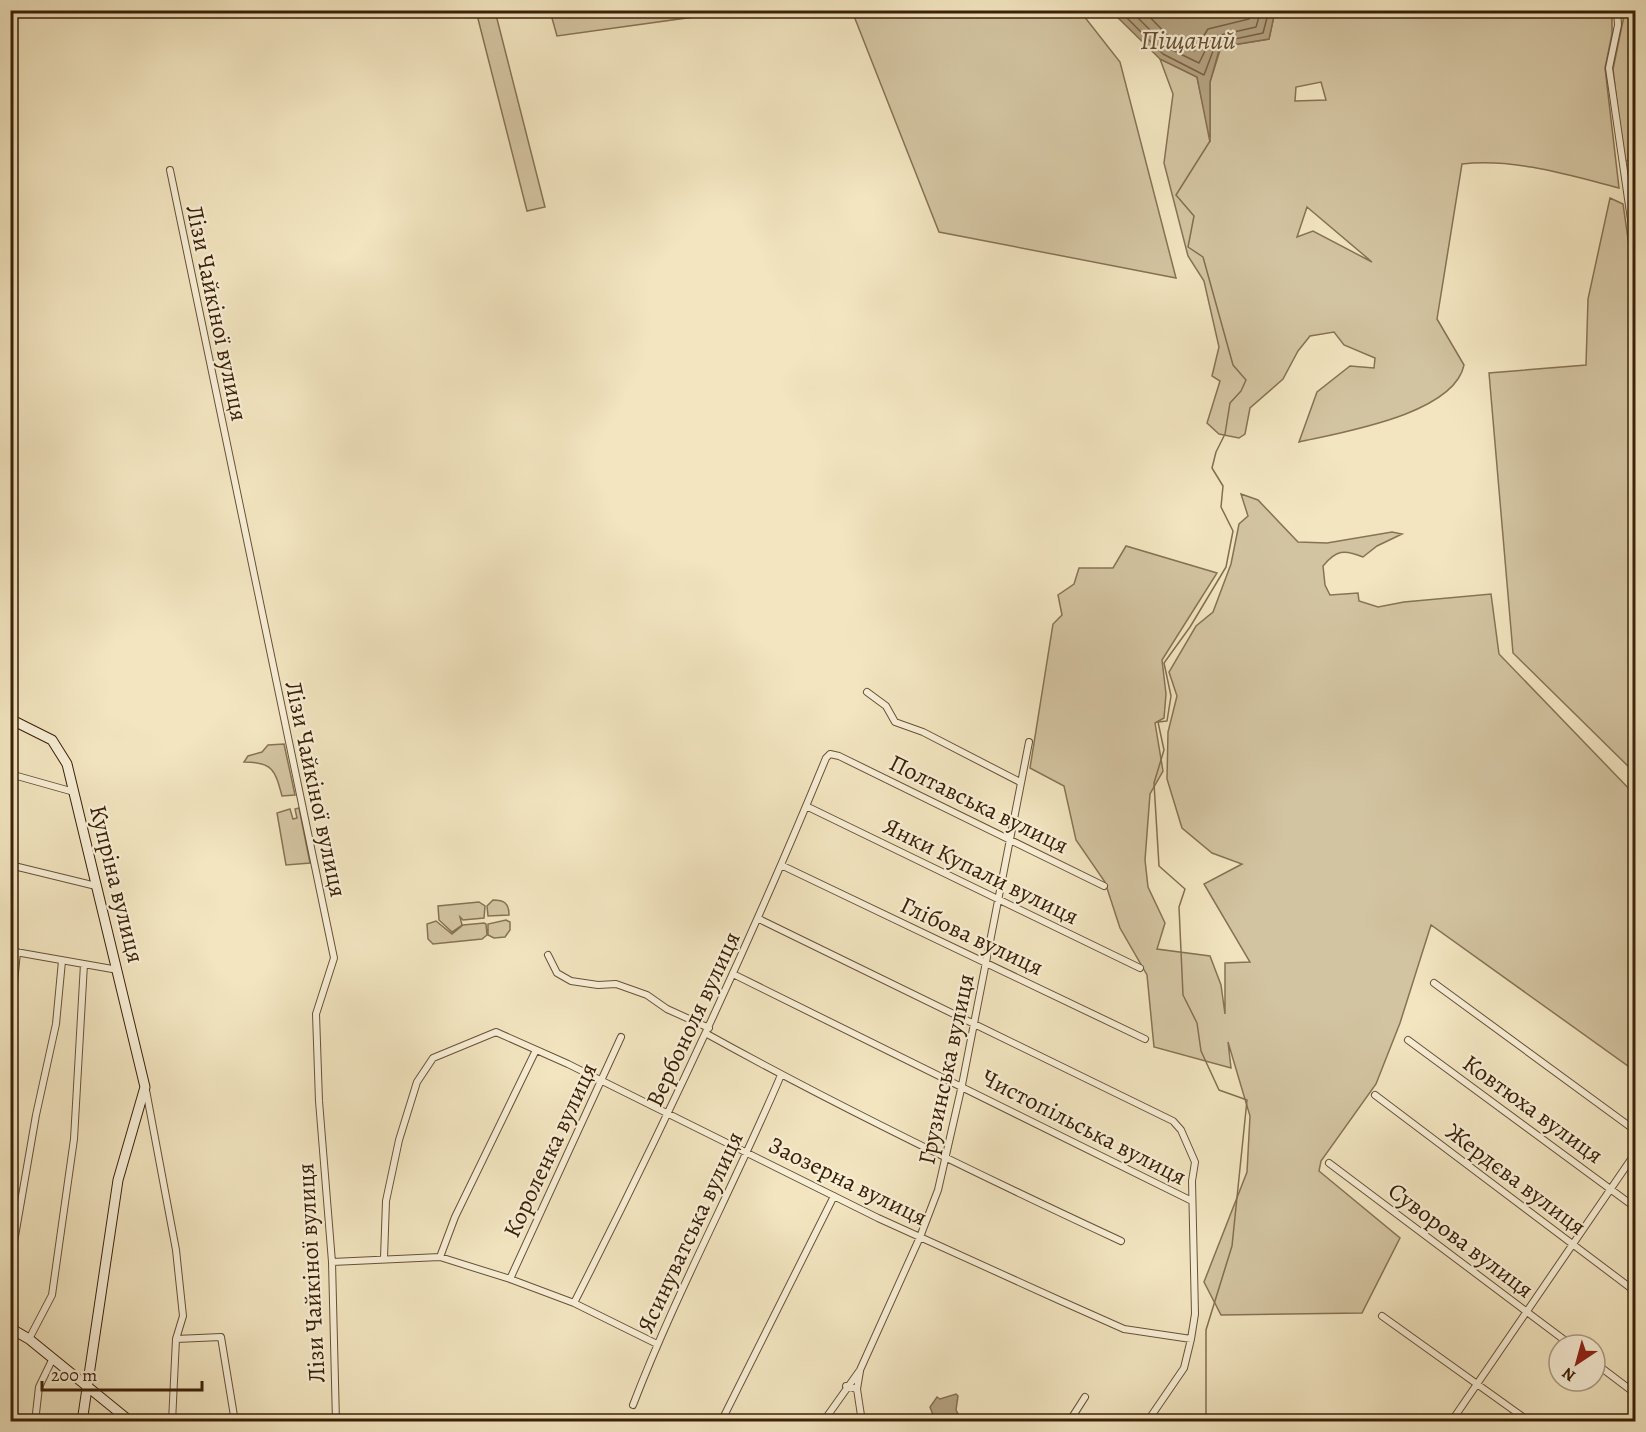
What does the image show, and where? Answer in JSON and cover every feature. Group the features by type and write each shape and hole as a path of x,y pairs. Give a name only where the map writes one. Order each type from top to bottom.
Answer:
{"main road":[{"name":"Купріна вулиця","path":"10,719 52,740 67,764 146,1087"},
{"path":"82,1422 118,1180 146,1087"},
{"path":"10,1328 29,1339 87,1386 118,1417 131,1422"}],"street":[{"path":"1617,10 1618,24 1609,68 1635,254"},
{"name":"Лізи Чайкіної вулиця","path":"170,170 334,958 316,1014 319,1101 332,1262 336,1421"},
{"path":"867,692 886,706 895,722 923,732 1020,782"},
{"name":"Грузинська вулиця","path":"826,1420 823,1422 847,1385 860,1370 920,1237 946,1160 1029,741"},
{"name":"Вербоноля вулиця","path":"574,1303 669,1115 708,1031 783,866 826,758 830,754 839,756"},
{"name":"Полтавська вулиця","path":"839,756 1104,886"},
{"path":"10,774 74,792"},
{"name":"Янки Купали вулиця","path":"806,806 1140,968"},
{"path":"10,865 96,886"},
{"name":"Глібова вулиця","path":"783,866 1145,1039"},
{"path":"759,919 1173,1121 1181,1130 1195,1162 1192,1201 1195,1314 1184,1368 1147,1422"},
{"path":"10,1024 14,952 118,970"},
{"path":"548,955 557,974 571,981 598,985 616,984 647,995 781,1076 946,1160 1121,1241"},
{"path":"10,1266 36,1115 56,1024 62,961"},
{"path":"29,1339 52,1295 74,1139 84,964"},
{"name":"Чистопільська вулиця","path":"734,974 1192,1201"},
{"path":"1434,983 1635,1131"},
{"name":"Заозерна вулиця","path":"384,1258 386,1201 399,1140 417,1082 434,1058 496,1032 920,1237 1124,1329 1191,1339"},
{"name":"Короленка вулиця","path":"510,1279 621,1037"},
{"name":"Ковтюха вулиця","path":"1408,1040 1635,1208"},
{"path":"440,1257 455,1217 536,1050"},
{"name":"Ясинуватська вулиця","path":"633,1406 657,1344 748,1153 781,1076"},
{"name":"Купріна вулиця","path":"146,1087 176,1250 183,1316 176,1339 172,1422"},
{"name":"Жердєва вулиця","path":"1375,1095 1635,1292"},
{"path":"1451,1422 1635,1152"},
{"name":"Суворова вулиця","path":"1329,1163 1555,1333"},
{"path":"721,1422 834,1196"},
{"path":"332,1262 440,1257 510,1279 574,1303 657,1344"},
{"path":"1382,1316 1530,1422"},
{"path":"176,1339 221,1337 235,1422"},
{"path":"34,1422 39,1388 52,1358"},
{"path":"860,1370 857,1389 862,1422"},
{"path":"1607,1372 1635,1394"},
{"path":"847,1385 857,1389"},
{"path":"1069,1422 1085,1397"},
{"path":"331,1422 336,1421"}],"shaded area":[{"path":"476,11 495,11 545,207 527,211"},
{"path":"550,11 707,11 708,15 557,36"},
{"path":"852,11 1080,11 1120,62 1176,278 939,232"},
{"path":"1275,11 1612,11 1612,34 1605,68 1619,188 1561,173 1521,166 1501,163 1462,164 1437,319 1464,365 1456,382 1440,396 1394,418 1342,433 1299,442 1317,392 1350,366 1374,368 1375,358 1344,345 1334,332 1310,336 1298,351 1283,379 1250,408 1245,434 1239,438 1219,434 1207,423 1220,381 1212,376 1219,347 1204,281 1188,256 1164,163 1173,94 1160,59 1197,77 1210,137 1210,82 1221,47 1269,39","holes":["1321,82 1326,100 1295,101 1296,87","1307,207 1372,262 1313,231 1297,237"]},
{"path":"1625,11 1635,11 1635,157 1624,162 1613,69"},
{"path":"1635,175 1635,225 1627,181"},
{"path":"1610,198 1623,204 1636,294 1635,773 1513,653 1489,373 1586,365 1588,299"},
{"path":"1241,494 1258,500 1298,542 1327,543 1392,532 1402,534 1377,546 1363,557 1341,552 1332,557 1323,566 1325,585 1330,595 1358,593 1359,601 1378,607 1404,602 1491,594 1499,654 1635,795 1635,1071 1431,925 1400,1023 1376,1084 1321,1161 1319,1171 1400,1238 1362,1313 1221,1315 1204,1282 1247,1172 1250,1116 1228,1042 1231,1068 1154,1047 1147,975 1120,928 1105,882 1076,840 1064,786 1030,768 1053,624 1062,615 1058,595 1074,584 1079,568 1113,568 1126,546 1217,573 1162,660 1166,694 1164,718 1155,723 1163,771 1150,794 1145,860 1148,887 1165,923 1157,949 1210,956 1221,985 1225,1014 1225,963 1250,962 1204,884 1242,864 1212,853 1182,828 1167,779 1168,732 1177,696 1169,672 1196,626 1213,612 1231,564 1239,524 1248,516"},
{"path":"284,744 295,795 282,796 275,774 267,766 244,762 248,756 262,752 268,745"},
{"path":"299,808 310,863 286,865 277,813 290,809 293,819 297,818 295,809"},
{"path":"493,900 505,903 509,915 488,916 487,906"},
{"path":"479,902 485,906 484,918 463,920 460,917 462,925 452,932 439,920 438,906"},
{"path":"506,920 510,922 510,930 505,937 494,938 488,935 488,924"},
{"path":"436,921 452,934 463,925 484,923 487,935 482,939 433,944 428,939 427,924"}],"water":[{"name":"Піщаний","path":"1111,11 1275,11 1269,39 1220,47 1210,82 1210,142 1197,77 1160,59"},
{"path":"956,1394 958,1396 956,1410 962,1421 918,1421 915,1418 933,1415 930,1407 937,1397 940,1399"}],"waterway":[{"path":"1206,1422 1206,1330 1232,1246 1247,1100 1219,1090 1201,1051 1197,1023 1183,995 1179,907 1185,889 1159,866 1154,783 1164,750 1158,722 1167,721 1171,696 1164,663 1190,627 1226,567 1233,531 1221,507 1223,486 1212,468 1216,452 1225,434 1230,403 1241,391 1246,380 1233,365 1203,257 1188,247 1194,216 1176,195 1210,141"}]}
